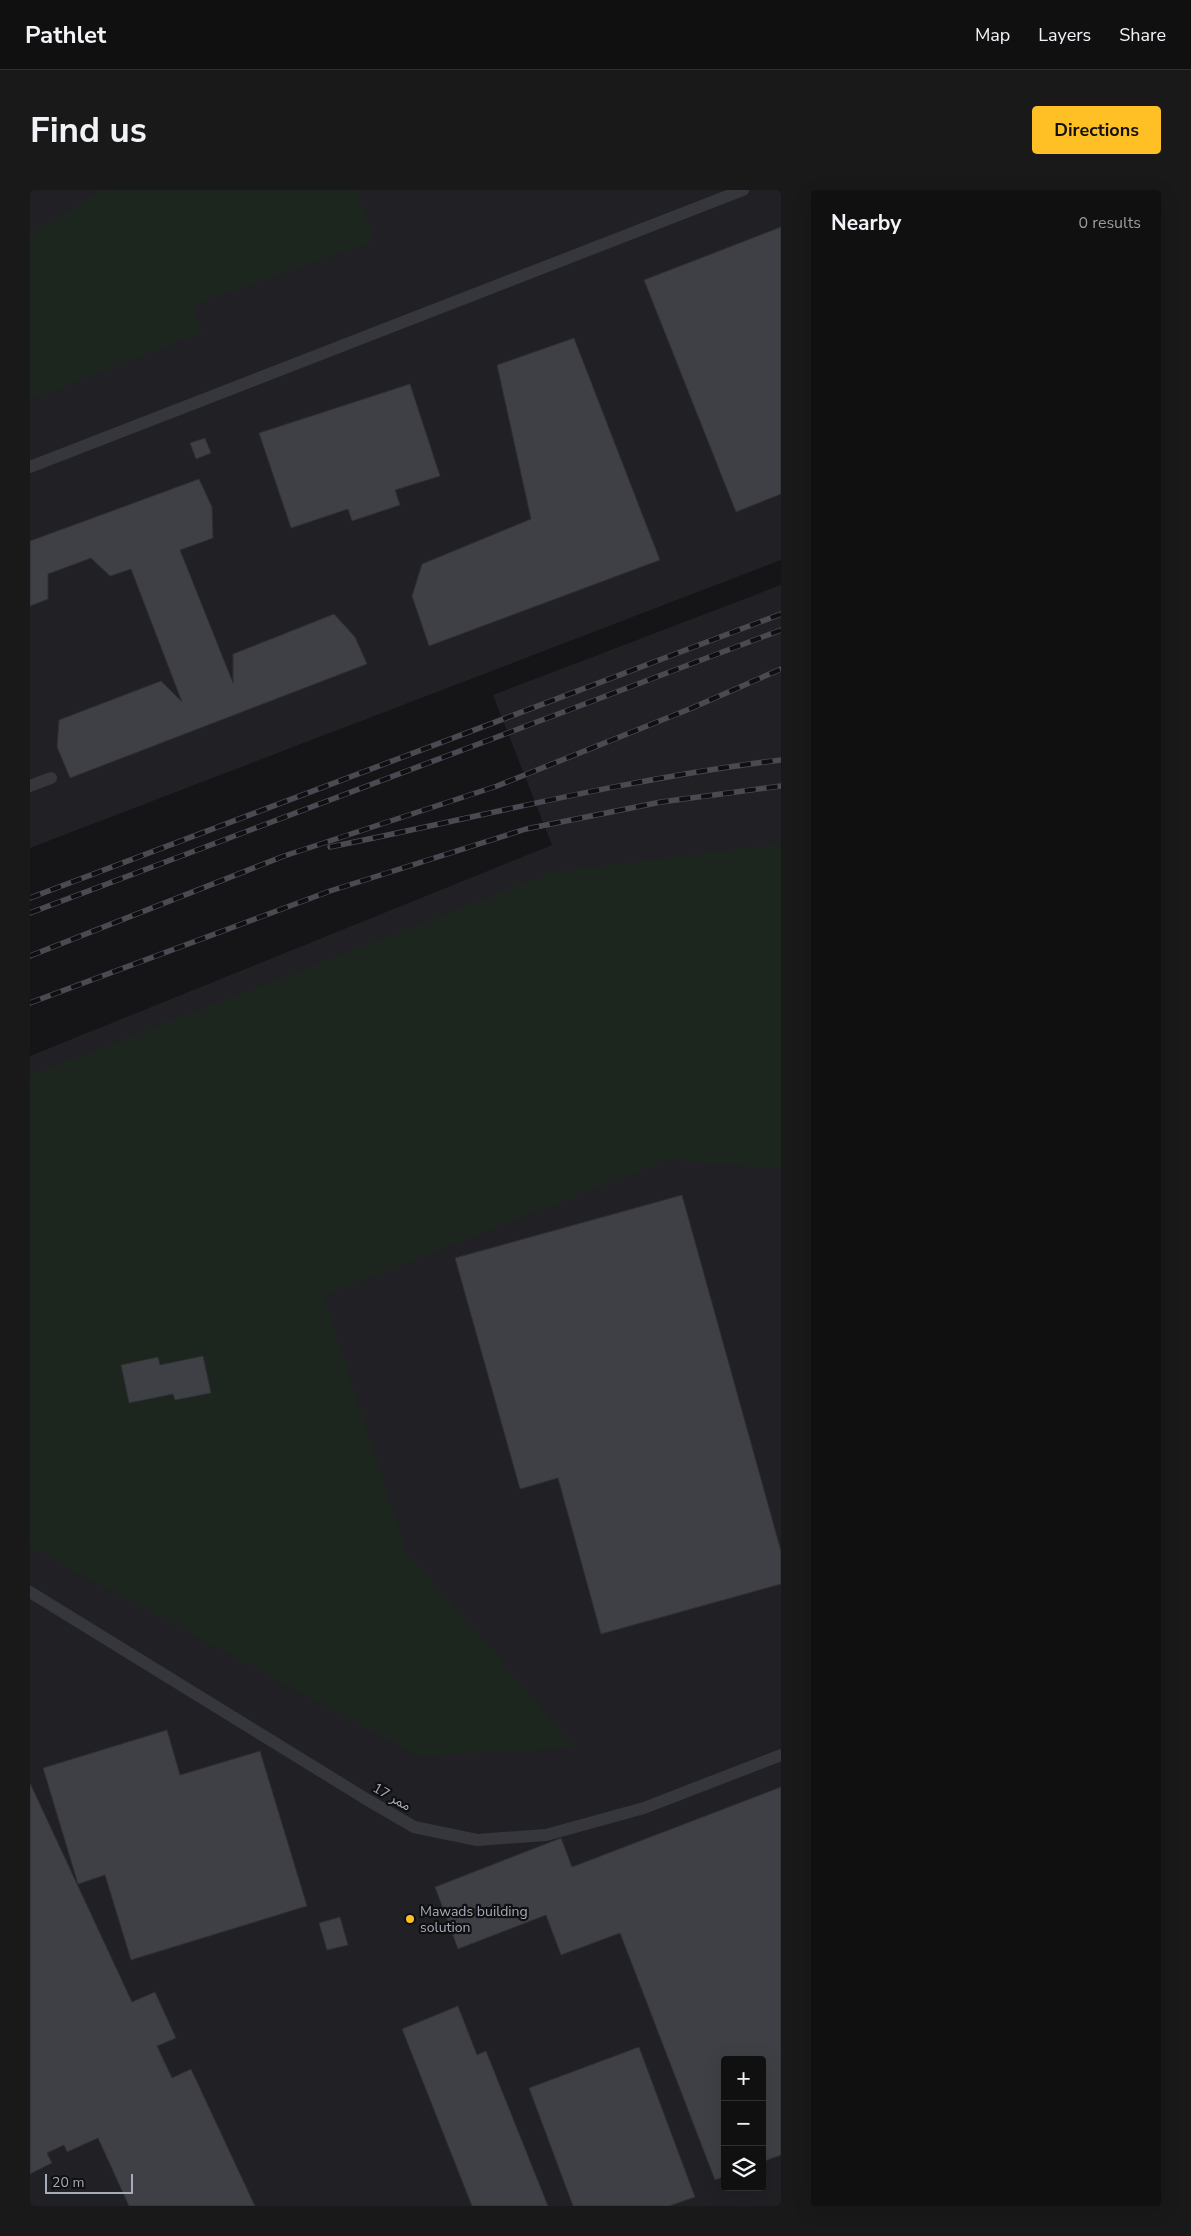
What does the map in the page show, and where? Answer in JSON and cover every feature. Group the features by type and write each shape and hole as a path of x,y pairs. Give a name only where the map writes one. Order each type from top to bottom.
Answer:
{"lane":[{"path":"30,467 743,190"},
{"path":"30,786 51,778"},
{"name":"ممر 17","path":"30,1592 414,1827 476,1840 546,1836 644,1808 781,1755"}],"shaded area":[{"path":"30,190 781,190 781,560 30,848"},
{"path":"103,190 357,190 375,241 192,305 203,332 30,400 30,234"},
{"path":"781,585 781,2206 30,2206 30,1056 552,845 493,695"},
{"path":"781,844 781,1169 668,1160 323,1296 407,1552 576,1748 418,1756 30,1547 30,1076 553,872"}],"building":[{"path":"781,227 781,494 736,512 644,280"},
{"path":"574,338 660,560 429,646 412,596 422,564 531,519 497,365"},
{"path":"410,384 440,476 395,490 400,505 352,521 348,509 291,528 259,433"},
{"path":"205,438 211,453 196,459 190,443"},
{"path":"199,479 212,507 213,538 180,550 233,683 233,654 334,614 355,637 367,664 70,778 57,747 59,720 161,681 182,702 131,569 110,576 91,558 48,574 48,599 30,606 30,541"},
{"path":"682,1195 781,1551 781,1584 601,1634 558,1478 520,1489 455,1258"},
{"path":"203,1356 211,1393 175,1400 173,1394 129,1403 121,1365 158,1357 160,1365"},
{"path":"167,1730 180,1775 260,1751 307,1906 131,1960 105,1875 78,1884 43,1768"},
{"path":"30,1783 132,2002 155,1992 176,2038 157,2046 172,2078 191,2069 255,2206 129,2206 98,2138 67,2152 64,2145 47,2153 52,2163 30,2174"},
{"path":"781,1787 781,2155 766,2161 766,2056 721,2056 721,2178 715,2180 620,1933 561,1955 546,1915 458,1949 435,1887 561,1838 572,1867"},
{"path":"340,1917 348,1945 327,1950 319,1923"},
{"path":"458,2006 477,2055 486,2051 548,2206 472,2206 402,2029"},
{"path":"639,2047 695,2197 669,2206 573,2206 529,2088"}],"railway":[{"path":"30,898 781,614"},
{"path":"30,913 781,630"},
{"path":"30,956 284,856 497,786 692,708 781,669"},
{"path":"330,847 668,777 781,760"},
{"path":"30,1003 330,891 526,829 661,802 781,786"}],"place":[{"name":"Mawads building solution","path":"410,1919"}]}
